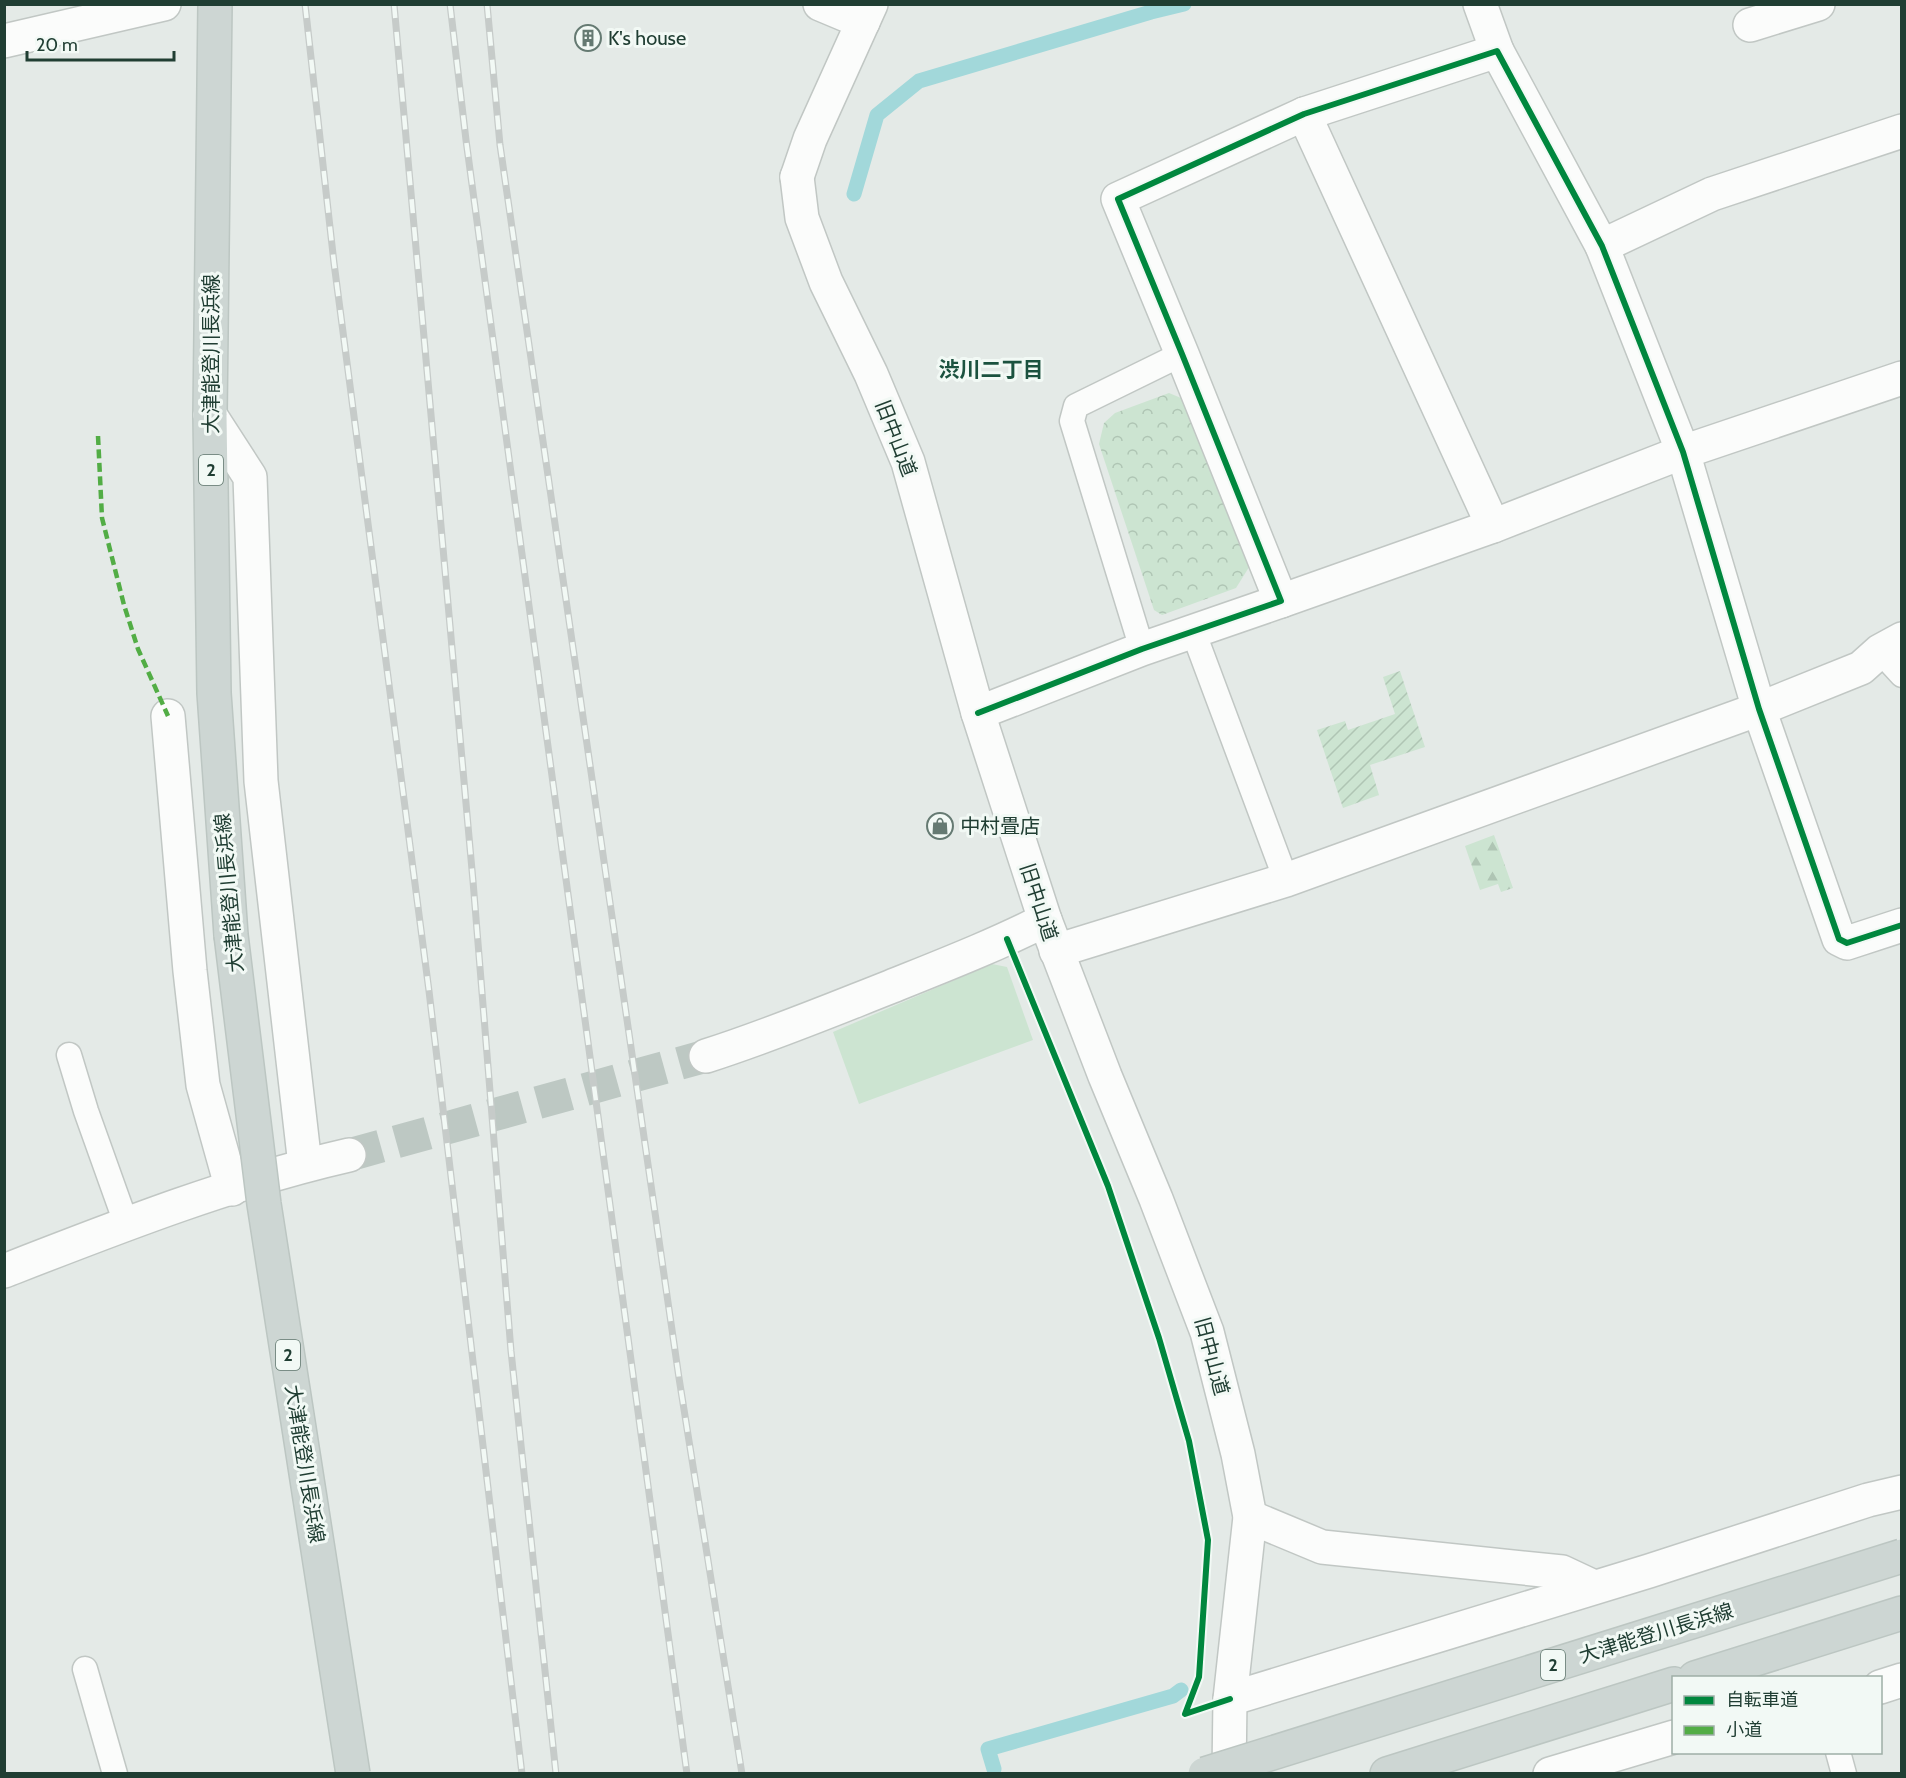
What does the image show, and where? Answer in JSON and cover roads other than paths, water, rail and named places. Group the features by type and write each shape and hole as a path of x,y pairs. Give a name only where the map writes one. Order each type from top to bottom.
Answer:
{"main road":[{"name":"大津能登川長浜線","path":"214,4 210,415 214,693 231,935 264,1204 353,1773"},
{"name":"大津能登川長浜線","path":"1205,1773 1902,1556"},
{"path":"1698,1676 1902,1613"},
{"path":"1387,1773 1672,1685"}],"street":[{"path":"4,41 164,4"},
{"name":"旧中山道","path":"820,4 867,13 810,139 797,177 802,218 826,282 872,374 908,462 978,713 1045,920 1207,1332 1238,1455 1250,1517 1230,1699 1230,1773"},
{"path":"1480,4 1497,51 1602,246 1683,452 1759,709 1839,939 1847,943 1902,925"},
{"path":"1750,25 1818,4"},
{"path":"1281,601 1118,199 1304,114 1497,51"},
{"path":"1304,114 1493,526"},
{"path":"1602,246 1712,194 1902,131"},
{"path":"978,713 1142,649 1493,526 1683,452 1902,378"},
{"path":"210,415 250,477 261,781 305,1165"},
{"path":"1056,951 1286,880 1759,709 1861,668 1891,645"},
{"path":"168,716 190,971 203,1085 232,1189"},
{"path":"706,1056 755,1041 1007,939 1045,920"},
{"path":"4,1271 126,1223 305,1165 349,1155"},
{"path":"1230,1699 1868,1500 1902,1492"},
{"path":"1250,1517 1322,1547 1562,1572 1594,1587"},
{"path":"1882,1687 1902,1680"},
{"path":"1550,1773 1672,1738"}],"lane":[{"path":"1142,649 1072,421 1076,406 1182,354"},
{"path":"1192,632 1286,880"},
{"path":"1891,645 1902,675"},
{"path":"69,1055 86,1111 126,1223"},
{"path":"85,1669 115,1773"},
{"path":"1839,1754 1844,1773"}],"waterway":[{"path":"854,194 877,115 919,81 1184,4"},
{"path":"994,1769 988,1749 1173,1696 1181,1690"}],"tunnel":[{"path":"349,1155 706,1056"}],"railway":[{"path":"305,4 334,263 429,991 522,1774"},
{"path":"394,4 473,881 511,1351 556,1774"},
{"path":"450,4 466,140 687,1774"},
{"path":"487,4 500,145 679,1378 742,1774"}],"place":[{"name":"K's house","path":"588,38"},
{"name":"中村畳店","path":"940,826"}],"district":[{"name":"渋川二丁目","path":"991,370"}]}
